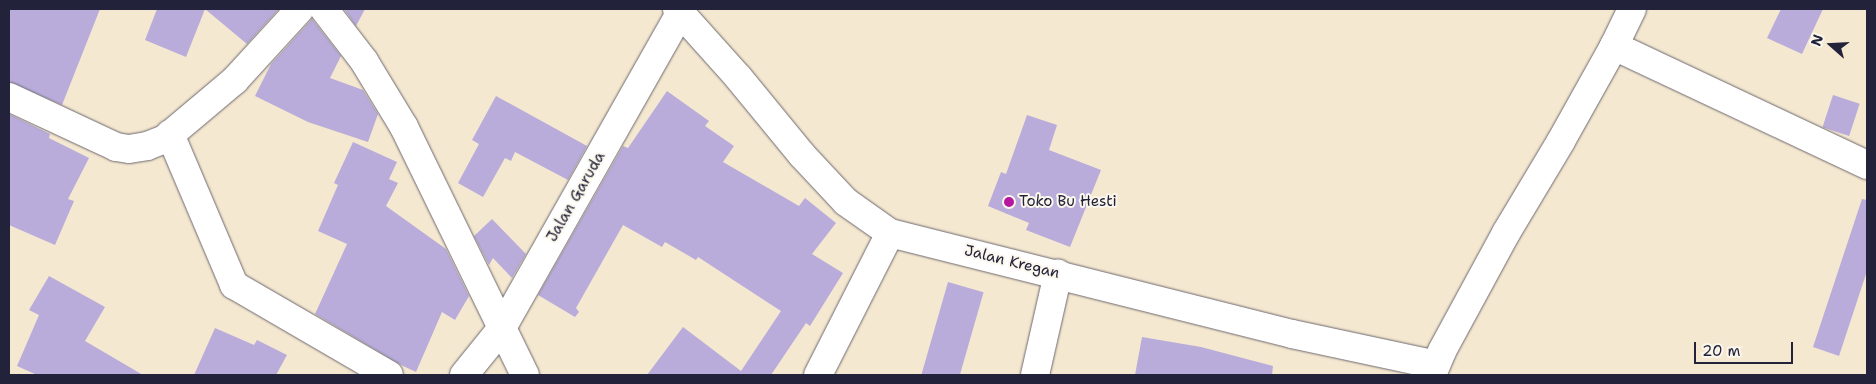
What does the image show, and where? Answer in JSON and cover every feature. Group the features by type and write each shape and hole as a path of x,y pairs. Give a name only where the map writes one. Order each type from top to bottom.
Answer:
{"street":[{"path":"9,97 116,147 128,149 147,146 170,134 235,80 300,9"},
{"path":"324,9 364,61 404,128 525,375"},
{"path":"1434,370 1506,233 1561,141 1614,46 1632,9"},
{"name":"Jalan Garuda","path":"464,375 502,328 679,11"},
{"name":"Jalan Kregan","path":"679,11 738,77 802,156 840,196 890,233 1434,370"},
{"path":"1614,46 1867,165"},
{"path":"170,134 234,285 389,375"},
{"path":"818,375 890,233"},
{"path":"1035,375 1058,274"}],"building":[{"path":"9,9 100,9 62,105 9,82"},
{"path":"157,9 205,9 186,57 145,40"},
{"path":"205,9 279,9 247,44"},
{"path":"344,9 365,9 356,26"},
{"path":"1781,9 1823,9 1802,54 1767,38"},
{"path":"312,19 341,56 330,78 363,90 378,114 368,142 308,122 255,96 271,64"},
{"path":"667,91 709,121 705,126 734,146 723,162 799,206 805,198 836,223 812,254 843,273 810,326 806,323 771,375 647,375 683,327 741,371 781,311 698,257 696,260 665,242 662,247 623,225 576,308 579,312 575,317 538,295 623,146 628,148"},
{"path":"1833,95 1860,104 1849,136 1822,127"},
{"path":"496,96 587,146 568,180 515,152 511,161 505,158 483,197 458,183 479,144 472,140"},
{"path":"9,114 50,134 49,138 89,158 68,199 74,201 55,245 9,225"},
{"path":"1027,115 1057,125 1049,150 1101,170 1070,247 1026,230 1029,223 988,206 1001,172 1006,174"},
{"path":"353,142 397,162 389,179 398,183 386,206 446,249 469,296 455,320 442,312 416,372 315,314 347,244 318,231 338,185 334,183"},
{"path":"1862,199 1867,200 1867,271 1839,356 1813,347"},
{"path":"492,219 526,254 512,278 493,258 489,265 474,236"},
{"path":"49,276 105,307 85,341 143,375 37,375 17,366 39,315 29,310"},
{"path":"948,282 984,292 960,375 922,374"},
{"path":"215,328 254,345 257,340 287,355 276,375 194,375"},
{"path":"1142,337 1201,347 1273,366 1272,375 1135,375"}],"place":[{"name":"Toko Bu Hesti","path":"1009,202"}]}
